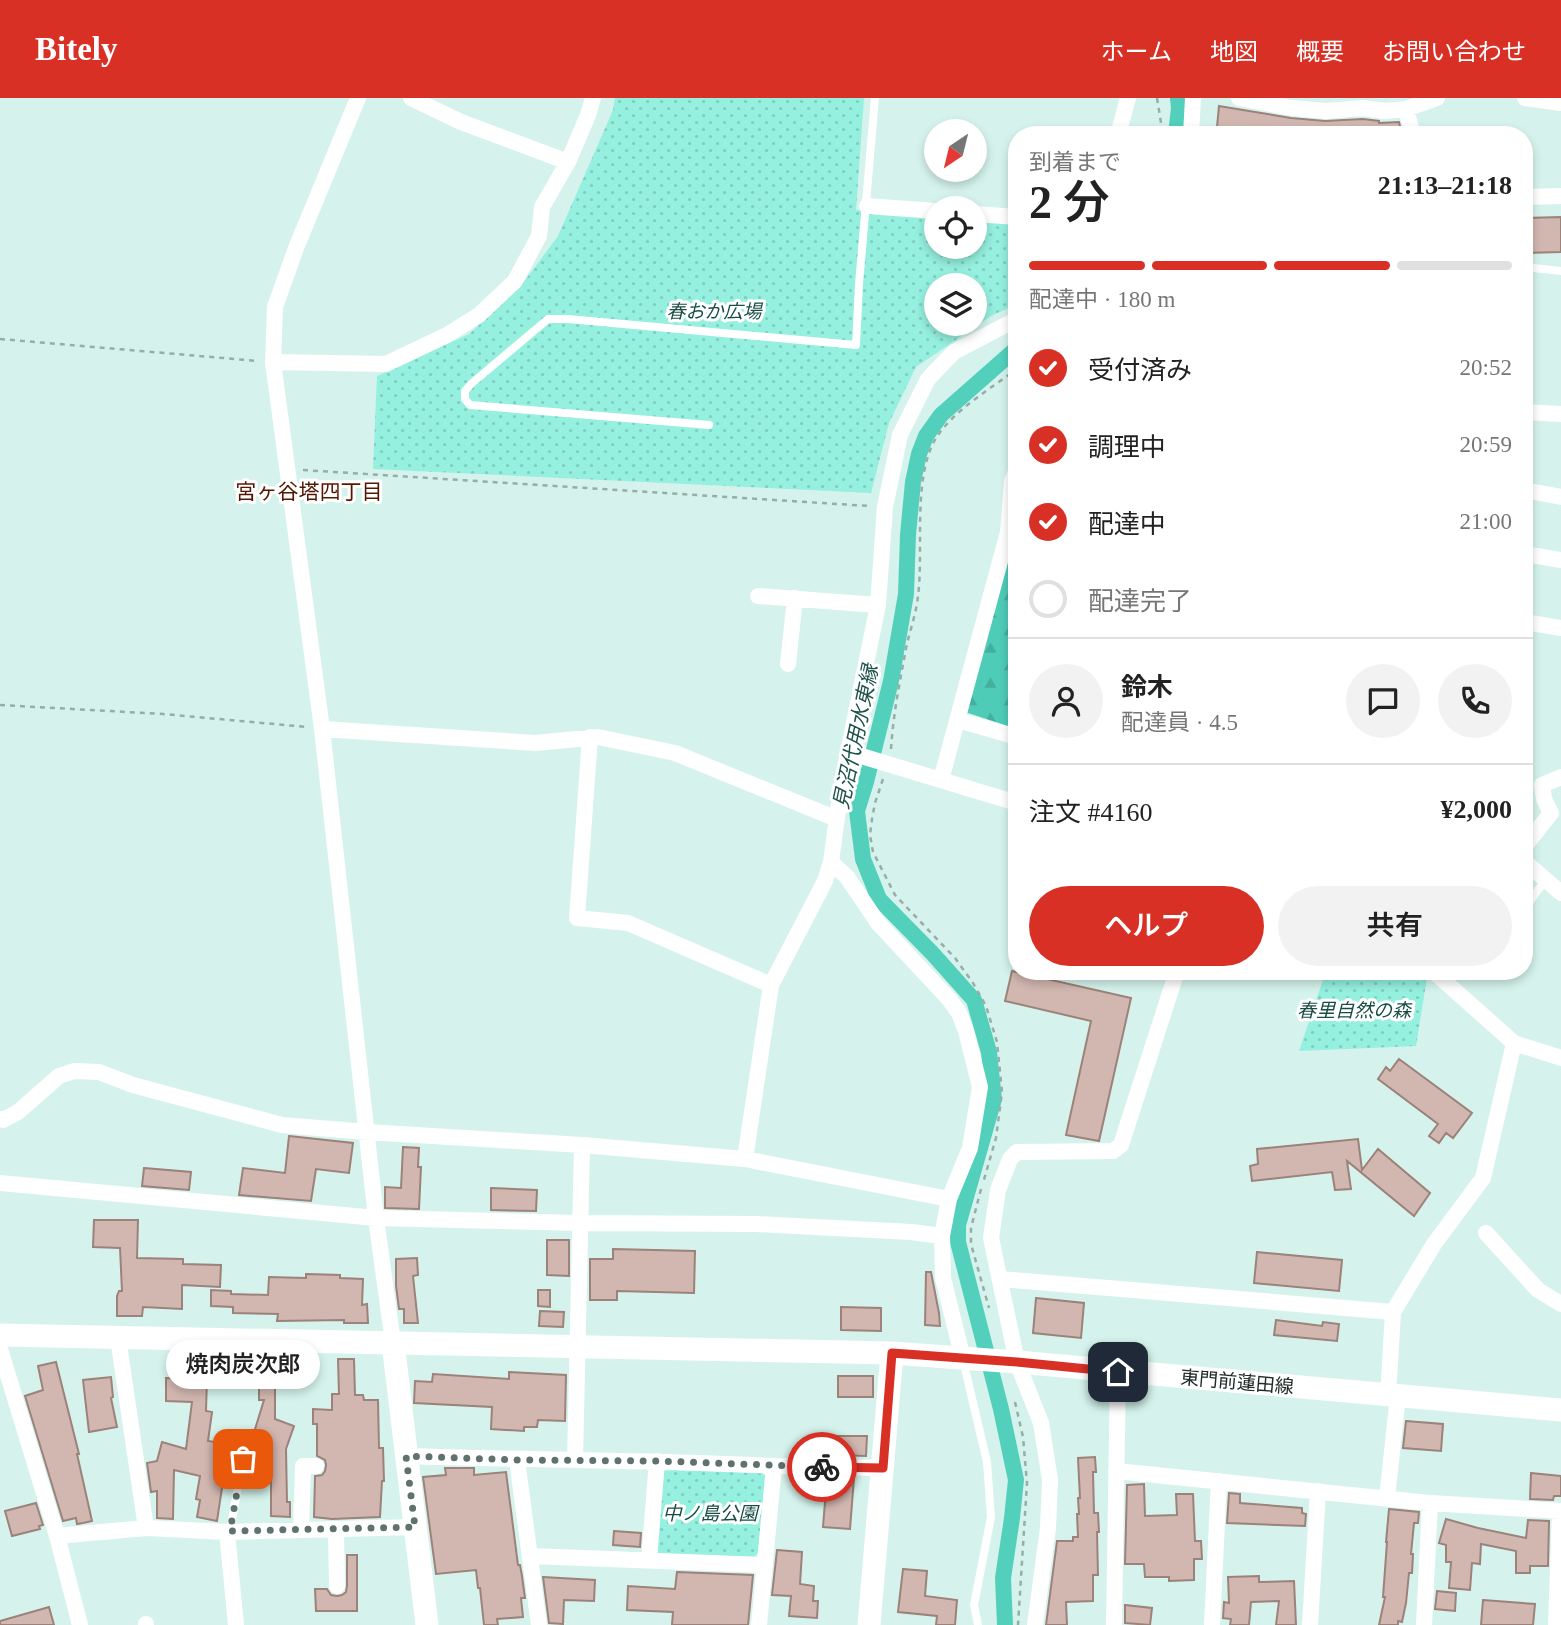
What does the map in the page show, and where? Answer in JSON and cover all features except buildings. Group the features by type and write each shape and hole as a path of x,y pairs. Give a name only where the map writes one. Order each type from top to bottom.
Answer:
{"street":[{"path":"358,98 296,248 275,307 273,362 322,729 376,1218 427,1625"},
{"path":"411,98 461,122 568,162"},
{"path":"273,362 386,364 447,335 479,314 515,281 539,236 542,207 568,162 593,98"},
{"path":"1120,126 1128,98"},
{"path":"1191,126 1193,98"},
{"path":"1239,98 1326,111 1364,103 1385,111 1406,109 1428,100"},
{"path":"1531,99 1561,103"},
{"path":"1406,109 1411,126"},
{"path":"1533,197 1561,196"},
{"path":"867,206 924,210"},
{"path":"987,215 1008,216"},
{"path":"745,1159 771,985 825,881 831,862 837,817 853,753 878,605 885,507 900,435 928,379 954,352 1008,323"},
{"path":"1533,412 1561,414"},
{"path":"1533,492 1561,497"},
{"path":"942,780 1008,532"},
{"path":"1533,555 1561,560"},
{"path":"758,596 878,605"},
{"path":"788,664 795,598"},
{"path":"1533,623 1561,628"},
{"path":"958,720 1008,734"},
{"path":"322,729 535,743 598,737 676,753 837,817"},
{"path":"590,737 577,918 628,923 771,985"},
{"path":"853,753 887,759 942,780 1008,800"},
{"path":"1533,836 1551,813 1542,785 1561,777"},
{"path":"831,862 847,877 878,923 949,999 960,1013 966,1031 979,1087 970,1148 949,1199 942,1236 943,1278 967,1359"},
{"path":"1533,869 1561,893"},
{"path":"1035,1625 1048,1528 1050,1480 1041,1423 1008,1362 1000,1279 991,1238 998,1190 1010,1159 1017,1152 1113,1151 1121,1145 1174,980"},
{"path":"1443,980 1514,1043 1561,1058"},
{"path":"1387,1498 1393,1395 1393,1312 1434,1244 1483,1178 1514,1043"},
{"path":"0,1119 18,1112 59,1076 74,1071 99,1072 133,1085 282,1125 745,1159 949,1199"},
{"path":"575,1460 582,1145"},
{"path":"0,1183 376,1218 756,1224 942,1236"},
{"path":"1486,1233 1538,1290 1561,1304"},
{"path":"1000,1279 1393,1312"},
{"name":"東門前蓮田線","path":"0,1335 892,1353 1561,1410"},
{"path":"118,1338 146,1528"},
{"path":"0,1349 6,1389 57,1536 79,1625"},
{"path":"869,1625 892,1353"},
{"path":"1114,1625 1118,1372"},
{"path":"406,1456 883,1468"},
{"path":"517,1460 539,1625"},
{"path":"649,1560 657,1461"},
{"path":"301,1530 303,1466 316,1466"},
{"path":"759,1625 774,1466"},
{"path":"1116,1471 1430,1503 1561,1511 1556,1625"},
{"path":"1212,1625 1219,1481"},
{"path":"1310,1625 1318,1491"},
{"path":"1424,1625 1430,1503"},
{"path":"57,1536 146,1528 229,1532 415,1527"},
{"path":"336,1529 337,1586"},
{"path":"229,1532 236,1625"},
{"path":"530,1556 765,1565"}],"lane":[{"path":"709,425 470,405 465,399 465,391 548,319 856,345 875,98"},
{"path":"1533,268 1561,271"},
{"path":"1533,897 1545,880"},
{"path":"967,1359 987,1462 991,1517 974,1605 978,1625"},
{"path":"229,1532 243,1459"}],"path":[{"path":"1157,98 1162,126"},
{"path":"0,339 273,362"},
{"path":"887,759 905,653 918,597 920,519 928,455 937,437 953,417 1008,376"},
{"path":"286,469 885,507"},
{"path":"0,705 163,714 322,729"},
{"path":"1015,1401 1023,1437 1027,1483 1018,1625"}],"green space":[{"name":"春おか広場","path":"615,98 864,98 856,210 924,216 924,259 987,259 987,221 1008,222 1008,308 987,319 987,273 924,273 924,336 962,336 916,367 889,423 871,493 373,469 377,376 469,334 520,287 558,236 613,110"},
{"path":"1008,556 1008,726 965,712"},
{"name":"春里自然の森","path":"1323,980 1427,980 1416,1046 1299,1051"},
{"name":"中ノ島公園","path":"666,1469 761,1472 766,1477 759,1552 754,1557 657,1554 659,1476"}],"waterway":[{"name":"見沼代用水東縁","path":"1177,126 1178,98"},
{"name":"見沼代用水東縁","path":"1005,1625 1003,1578 1016,1480 1001,1409 958,1242 958,1225 994,1099 989,1052 974,1000 879,899 863,859 857,811 891,681 906,594 908,535 913,482 919,454 926,436 941,415 1008,356"}],"way so far":[{"path":"243,1459 230,1531 415,1527 406,1456 822,1467"}],"place":[{"name":"焼肉炭次郎","path":"243,1459"}],"district":[{"name":"宮ヶ谷塔四丁目","path":"309,492"}],"route":[{"path":"822,1467 883,1468 892,1353 1118,1372"}]}
